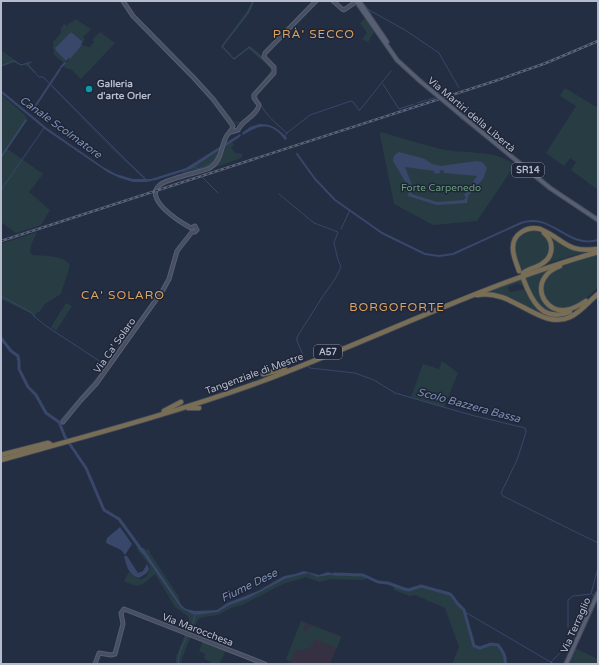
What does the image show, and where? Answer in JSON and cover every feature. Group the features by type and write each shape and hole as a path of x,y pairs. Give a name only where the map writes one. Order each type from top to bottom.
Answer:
{"highway":[{"name":"A57","path":"598,250 574,249 540,229 532,228 518,234 513,244 514,253 529,293 534,302 549,314 558,315 568,313 598,294"},
{"name":"A57","path":"531,230 537,230 544,233 551,244 551,252 549,257 542,264 522,274 515,251 515,244 518,237 531,230"},
{"name":"Tangenziale di Mestre","path":"72,438 175,410 227,393 307,363 454,301 588,255 598,250"},
{"name":"Tangenziale di Mestre","path":"1,458 63,441 226,391 285,369 522,274 598,250"},
{"name":"A57","path":"588,255 561,265 550,272 543,280 541,290 542,297 545,302 552,308 558,310 572,309 588,301"},
{"name":"A57","path":"454,301 484,294 498,295 511,300 543,317 556,320 571,317 598,290"},
{"path":"295,373 307,363"},
{"path":"263,374 285,369"},
{"path":"164,410 181,402"},
{"path":"175,410 198,408"},
{"name":"Tangenziale di Mestre","path":"1,458 48,443 50,444 63,441"}],"main road":[{"name":"Via Martiri della Libertà","path":"357,1 397,60 545,184 598,219"},
{"name":"Via Terraglio","path":"566,664 598,593"}],"street":[{"path":"122,1 131,13 194,77 236,127"},
{"path":"191,228 192,232 196,232 197,228 194,226 191,228 176,219 159,204 156,199 156,191 159,186 164,183 212,166 218,161 224,143 230,133 258,110 259,105 254,98 255,93 274,71 274,67 264,57 265,53 316,1"},
{"path":"333,1 344,10 357,1"},
{"name":"Via Ca' Solaro","path":"63,422 96,384 163,290 169,279 177,252 192,232"},
{"name":"Via Marocchesa","path":"96,664 99,653 111,655 115,654 123,624 120,613 125,609 265,664"}],"shaded area":[{"path":"302,621 341,636 330,664 291,663 291,659 289,658"}],"green space":[{"path":"252,1 255,1 249,13 223,47 234,58 250,46 263,56 274,70 253,95 253,98 258,105 257,108 257,105 252,99 251,95 271,71 270,68 249,49 234,60 221,47 247,11"},
{"path":"365,18 374,32 368,42 362,39 367,33 360,23"},
{"path":"75,19 91,29 83,37 85,39 83,42 71,32 56,47 57,52 66,61 64,63 54,55 53,42 61,33 61,29 64,24 67,26"},
{"path":"100,32 115,43 81,79 72,70 63,66 82,45 90,47 94,42 93,39"},
{"path":"1,50 20,64 31,62 29,65 36,72 35,73 26,65 20,65 14,62 1,67"},
{"path":"51,84 105,140 146,178 144,179 112,149 51,86"},
{"path":"565,88 598,108 598,190 571,170 576,162 570,158 564,166 546,153 576,106 560,96"},
{"path":"1,94 27,117 6,148 43,174 29,192 50,210 41,225 16,233 1,222"},
{"path":"221,105 234,121 240,122 257,108 250,116 237,124 232,121 220,106"},
{"name":"Forte Carpenedo","path":"381,132 441,149 497,156 515,165 477,221 433,225 394,204 380,135"},
{"path":"232,142 234,145 231,148 235,153 243,154 241,158 208,170 217,164 224,147"},
{"path":"220,150 211,164 207,167 186,171 194,167"},
{"path":"533,228 538,229 547,233 567,246 585,252 545,264 552,251 551,241 547,234 540,230 531,229 524,231"},
{"path":"531,230 542,233 550,242 549,255 541,264 521,271 516,252 517,242 519,238"},
{"path":"37,232 31,245 30,252 32,255 63,259 70,265 61,294 45,304 39,312 37,312 34,318 32,314 1,299 1,244"},
{"path":"598,254 598,287 583,301 573,308 557,310 542,296 544,279 557,268"},
{"path":"554,267 543,278 543,300 565,313 549,313 538,305 524,278"},
{"path":"521,279 523,286 518,283 508,287 509,291 512,292 524,289 534,305 543,313 548,315 565,316 571,314 563,317 548,317 510,300 481,293"},
{"path":"66,303 72,306 56,331 51,327"},
{"path":"442,361 458,373 444,407 411,397 423,364 439,369"},
{"path":"136,548 139,548 181,608 192,614 198,615 218,612 285,579 308,573 317,577 331,575 364,576 382,583 377,583 366,578 364,580 331,579 320,582 306,577 283,584 242,605 231,608 218,615 198,619 192,634 186,631 189,619 188,616 175,607 155,574 141,585 134,585 124,581 129,572 136,578 142,579 145,578 149,571 150,566"},
{"path":"143,548 149,550 179,597 180,603"},
{"path":"384,584 394,584 408,588 423,585 452,594 458,604 465,610 475,646 481,647 498,644 504,653 506,664 452,664 459,647 445,608 415,595 410,596 394,590 394,587"},
{"path":"301,621 306,623 303,631 306,632 311,625 341,637 337,648 315,639 310,648 295,651 290,662 286,659"},
{"path":"185,634 191,636 181,664 176,664 176,657"},
{"path":"203,641 226,650 219,664 213,664 204,658 205,654 199,651"},
{"path":"577,649 598,659 598,664 570,664"}],"water":[{"path":"71,32 83,42 70,59 69,58 66,61 55,48"},
{"path":"1,90 47,128 103,167 116,174 133,179 151,179 186,168 240,134 241,136 191,169 156,180 133,182 109,173 46,130 1,93"},
{"path":"259,124 267,124 274,127 287,138 285,140 275,130 266,127 260,127 243,135 242,133 250,127"},
{"path":"399,152 425,159 432,164 441,166 476,161 482,162 487,168 483,179 468,196 467,203 437,205 408,196 409,188 393,161 395,154","holes":["405,167 434,171 434,173 439,174 441,170 443,170 444,173 477,176 464,195 466,197 464,200 437,202 412,194 411,192 413,188"]},
{"path":"120,527 132,544 125,555 121,550 106,543 107,538"},
{"path":"139,548 143,548 182,606 186,609 195,611 217,610 227,603 258,591 284,576 304,571 319,575 328,572 340,576 331,575 317,577 308,573 285,579 218,612 198,615 192,614 181,608"},
{"path":"124,556 127,556 138,573 143,571 147,564 149,569 147,573 139,578 130,573"}],"waterway":[{"path":"253,1 248,13 222,46 234,59 249,47 272,69"},
{"path":"363,3 369,10 405,30 439,53 459,88"},
{"path":"1,66 14,61 21,65 31,62"},
{"path":"61,67 65,63"},
{"path":"27,64 39,77 43,77 49,83"},
{"path":"32,111 60,69"},
{"path":"287,133 310,115 351,101 360,110 391,71"},
{"path":"269,76 272,72"},
{"path":"267,83 271,79"},
{"path":"266,84 257,94 257,99 269,116 287,133 285,136"},
{"path":"383,84 399,109 414,104"},
{"path":"51,85 146,180"},
{"path":"428,100 434,98"},
{"path":"417,103 426,100"},
{"path":"1,157 26,120"},
{"path":"1,190 44,128"},
{"name":"Canale Scolmatore","path":"297,154 315,179 335,200 382,233 425,254 439,256 453,254 521,223 532,221 542,222 577,240 598,240"},
{"path":"194,167 198,169 207,166 214,161 217,155"},
{"name":"Scolo Bazzera Bassa","path":"183,172 190,172"},
{"name":"Scolo Bazzera Bassa","path":"202,177 218,193"},
{"name":"Scolo Bazzera Bassa","path":"279,194 314,223 338,232 334,243 341,267 335,279 297,337 297,341 304,357"},
{"path":"341,229 350,210"},
{"path":"1,296 32,313 46,326 107,366 59,422"},
{"name":"Fiume Dese","path":"1,338 11,351 18,356 19,369 28,387 36,395 46,413 59,422 65,437 86,468 104,510 119,519 143,552"},
{"name":"Scolo Bazzera Bassa","path":"307,366 310,368 355,373 374,380 395,393 471,415 525,428 526,432 517,460 501,493 503,496 598,543"},
{"name":"Scolo Bazzera Bassa","path":"568,628 568,600 573,596 591,594 598,568"},
{"name":"Fiume Dese","path":"334,574 363,575 378,582 388,583 404,589 409,590 421,586 450,594 464,610 474,646 480,648 491,644 498,645 505,656 505,664"},
{"name":"Scolo Bazzera Bassa","path":"592,594 594,596 593,599"},
{"path":"465,612 554,664"},
{"path":"178,664 180,651 192,626 195,614"},
{"path":"569,664 576,649"},
{"name":"Scolo Bazzera Bassa","path":"551,662 563,650"}],"railway":[{"path":"1,241 495,81 546,63 598,41"}],"place":[{"name":"Galleria d'arte Orler","path":"89,89"}],"district":[{"name":"PRÀ' SECCO","path":"314,34"},
{"name":"CA' SOLARO","path":"123,295"},
{"name":"BORGOFORTE","path":"397,307"}]}
